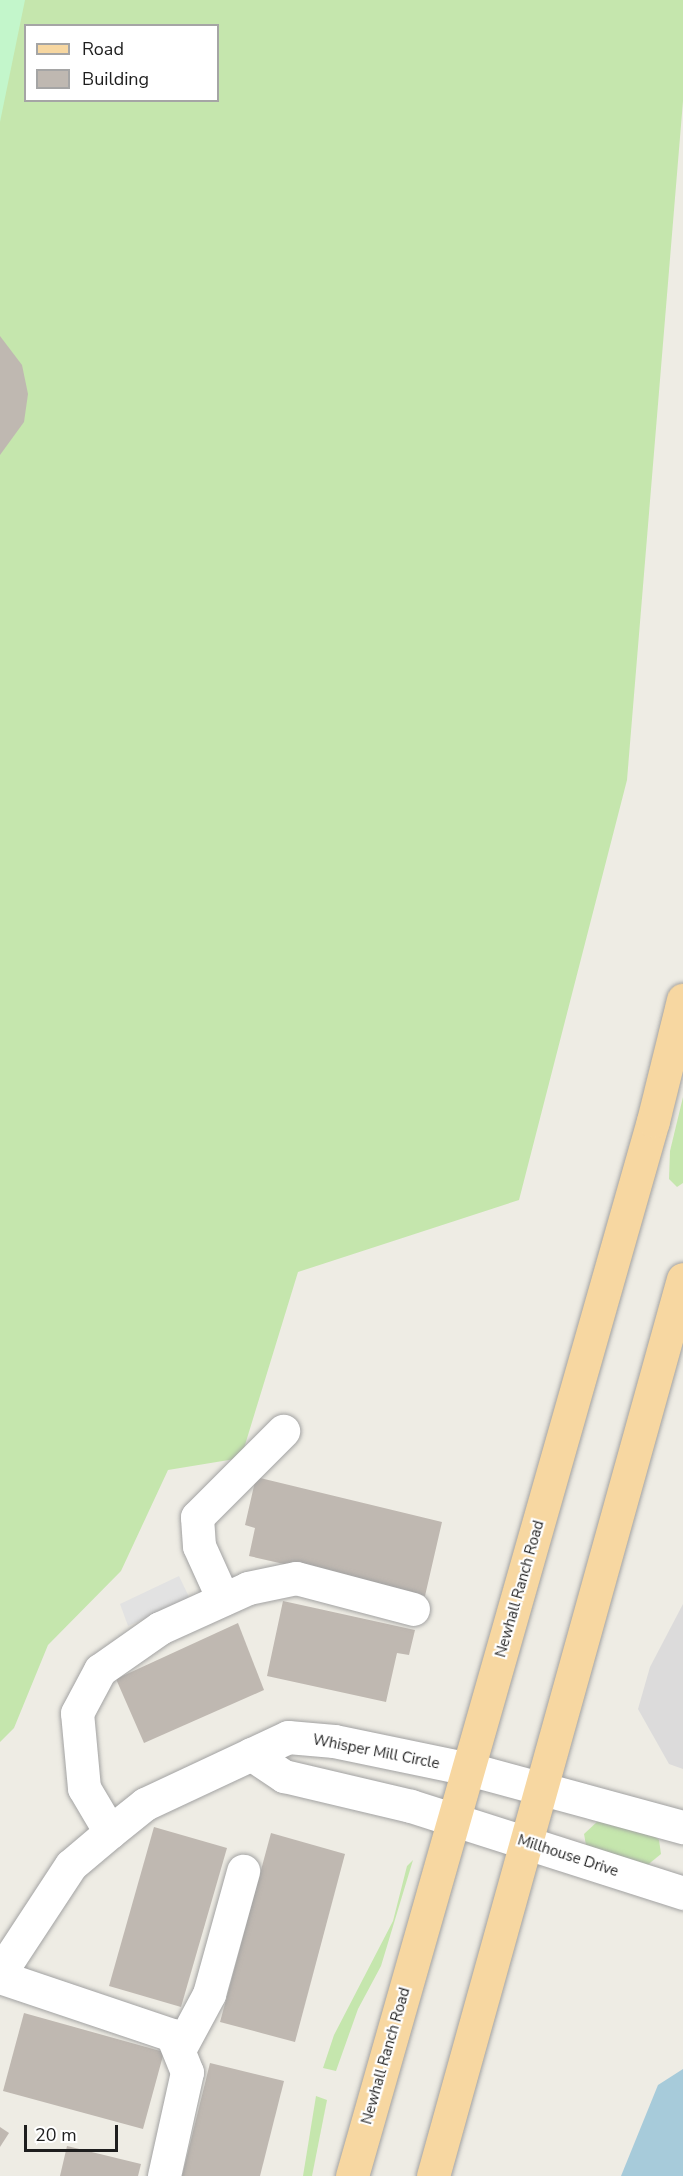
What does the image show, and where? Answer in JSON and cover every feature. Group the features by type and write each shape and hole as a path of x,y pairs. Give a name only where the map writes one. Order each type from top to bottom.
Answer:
{"main road":[{"name":"Newhall Ranch Road","path":"352,2176 469,1769 683,1000"},
{"path":"433,2176 683,1279"}],"street":[{"path":"223,1599 199,1546 197,1517 283,1431"},
{"path":"111,1832 84,1788 77,1713 100,1670 160,1628 248,1588 296,1578 413,1609"},
{"name":"Whisper Mill Circle","path":"0,1975 70,1865 145,1804 288,1737 334,1741 469,1769"},
{"path":"250,1754 284,1776 454,1819"},
{"path":"469,1769 683,1827"},
{"name":"Millhouse Drive","path":"454,1819 683,1893"},
{"path":"179,2050 210,1994 243,1871"},
{"path":"0,1975 172,2034 188,2072 164,2176"}],"shaded area":[{"path":"179,1576 190,1599 128,1626 120,1604"},
{"path":"683,1604 683,1769 669,1764 638,1709 650,1667"}],"green space":[{"path":"0,0 683,0 683,101 627,780 519,1200 298,1272 241,1458 168,1470 121,1571 48,1645 14,1728 0,1742"},
{"path":"0,0 25,0 0,122"},
{"path":"683,1097 683,1183 677,1187 669,1179 670,1151"},
{"path":"599,1820 651,1833 659,1840 661,1854 645,1867 586,1845 584,1834"},
{"path":"413,1860 381,1966 358,2009 336,2071 323,2068 334,2035 393,1921 407,1866"},
{"path":"316,2096 327,2100 312,2176 303,2176"}],"water":[{"path":"683,2069 683,2176 621,2176 658,2085"}],"building":[{"path":"0,336 22,365 28,394 24,422 0,455"},
{"path":"256,1477 442,1522 425,1596 249,1556 255,1528 245,1525"},
{"path":"283,1601 415,1630 409,1655 397,1653 386,1702 267,1676"},
{"path":"238,1623 264,1690 144,1743 116,1679"},
{"path":"154,1827 227,1848 181,2007 109,1986"},
{"path":"271,1833 345,1854 295,2042 220,2022"},
{"path":"24,2013 164,2052 143,2129 3,2091"},
{"path":"210,2063 284,2081 260,2176 182,2176"},
{"path":"0,2127 9,2133 0,2147"},
{"path":"67,2146 141,2164 138,2176 60,2176"}]}
